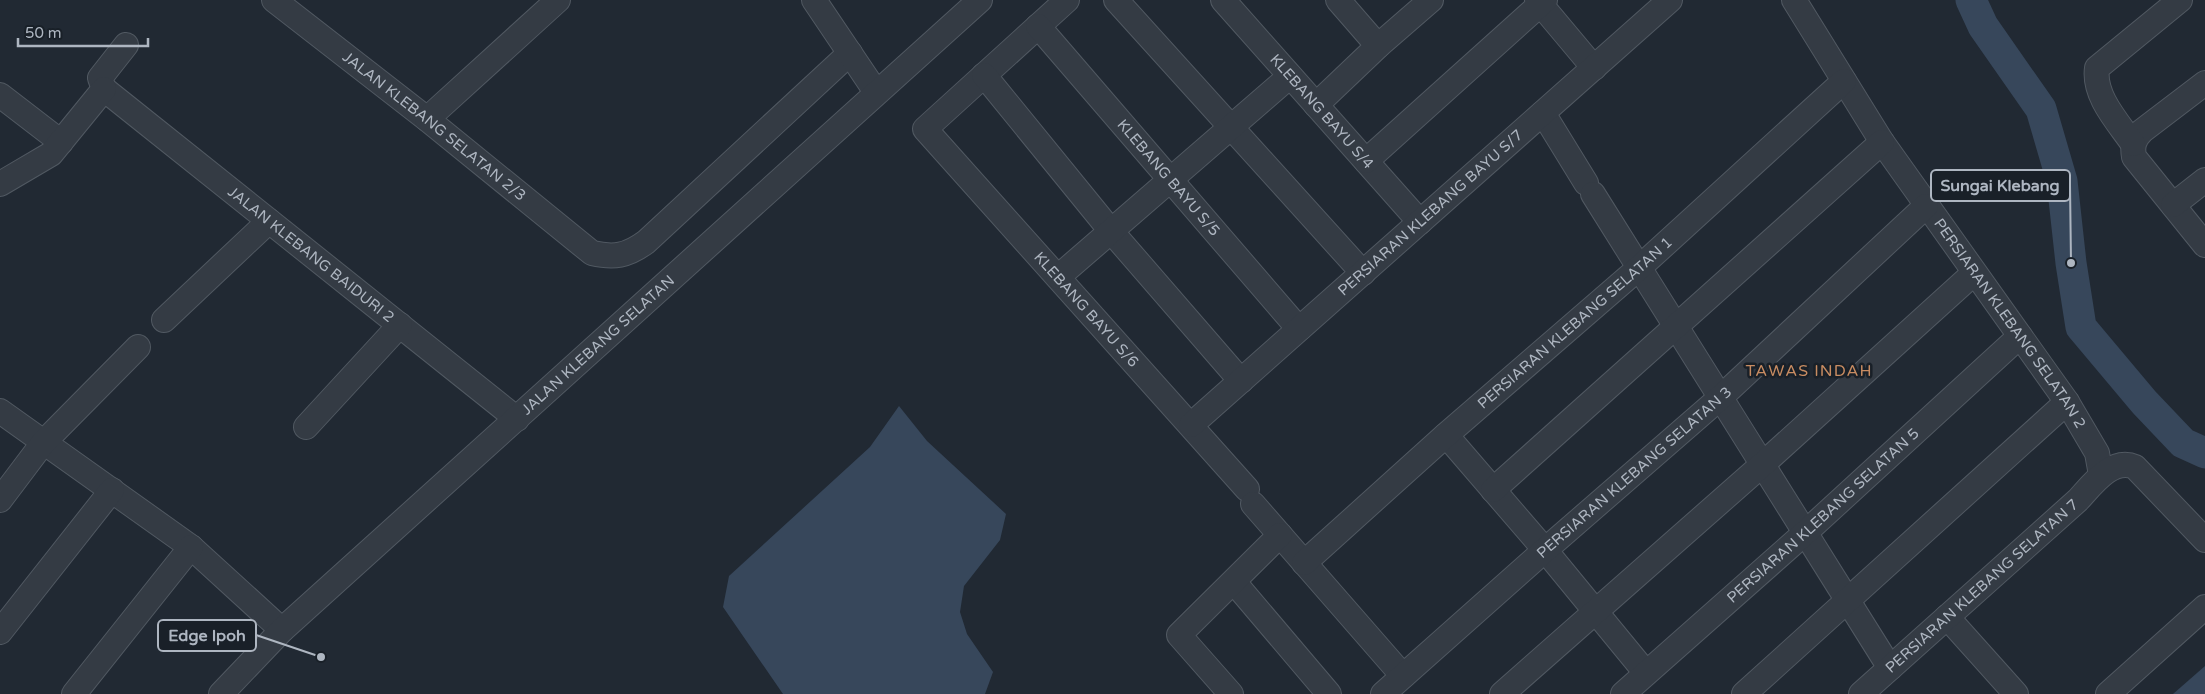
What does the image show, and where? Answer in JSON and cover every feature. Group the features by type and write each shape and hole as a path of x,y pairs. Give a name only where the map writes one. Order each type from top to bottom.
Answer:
{"street":[{"name":"JALAN KLEBANG SELATAN 2/3","path":"274,0 427,119 592,253 608,256 622,256 634,251 646,242 850,53"},
{"path":"427,119 558,0"},
{"path":"814,0 876,92"},
{"name":"JALAN KLEBANG SELATAN","path":"221,694 282,630 980,0"},
{"path":"1067,0 984,75 1111,231 1241,381"},
{"path":"1116,0 1363,273"},
{"name":"KLEBANG BAYU S/4","path":"1223,0 1420,222"},
{"path":"1338,0 1378,46"},
{"path":"1316,105 1378,46 1431,0"},
{"name":"PERSIARAN KLEBANG BAYU S/7","path":"1191,425 1670,0"},
{"name":"PERSIARAN KLEBANG SELATAN 2","path":"1794,0 1882,142 2067,402 2097,453 2101,474"},
{"path":"2133,144 2103,99 2096,78 2097,68 2180,0"},
{"path":"1366,161 1541,1 1594,68"},
{"name":"KLEBANG BAYU S/5","path":"1038,26 1299,329"},
{"path":"0,184 51,154 104,90 100,78 126,45"},
{"name":"KLEBANG BAYU S/6","path":"984,75 925,129 1191,425 1280,535 1403,676"},
{"path":"1058,277 1290,76"},
{"name":"PERSIARAN KLEBANG SELATAN 1","path":"1304,563 1446,435 1640,267 1844,81"},
{"path":"2205,83 2142,131 2136,137 2133,144 2134,157 2205,244"},
{"name":"JALAN KLEBANG BAIDURI 2","path":"104,90 517,419"},
{"path":"0,95 61,142"},
{"path":"1543,113 1890,668"},
{"path":"1493,490 1678,327 1882,142"},
{"path":"2173,205 2205,180"},
{"name":"PERSIARAN KLEBANG SELATAN 3","path":"1383,694 1545,550 1722,397 1926,206"},
{"path":"164,320 269,221"},
{"path":"1502,694 1763,464 1974,273"},
{"path":"306,427 400,325"},
{"name":"PERSIARAN KLEBANG SELATAN 5","path":"1623,694 1806,532 2020,336"},
{"path":"0,500 43,443 138,347"},
{"path":"1744,694 2067,402"},
{"path":"0,411 190,547 282,630"},
{"path":"1446,435 1545,550 1646,673"},
{"path":"2101,474 2124,464 2135,467 2205,540"},
{"name":"PERSIARAN KLEBANG SELATAN 7","path":"1861,694 2078,500 2101,474"},
{"path":"0,632 112,490"},
{"path":"1231,694 1179,635 1280,535"},
{"path":"74,694 190,547"},
{"path":"1234,582 1329,694"},
{"path":"2108,694 2205,607"},
{"path":"1947,617 2016,694"}],"water":[{"path":"899,406 927,441 1006,514 1000,540 964,586 960,612 967,634 993,672 985,694 783,694 723,607 729,576 870,447"},
{"path":"2205,666 2205,694 2173,694"}],"waterway":[{"path":"1971,0 1983,26 2041,109 2062,181 2071,263 2081,327 2144,402 2183,443 2205,453"}],"place":[{"name":"Sungai Klebang","path":"2071,263"},
{"name":"Edge Ipoh","path":"321,657"}],"district":[{"name":"TAWAS INDAH","path":"1809,370"}]}
